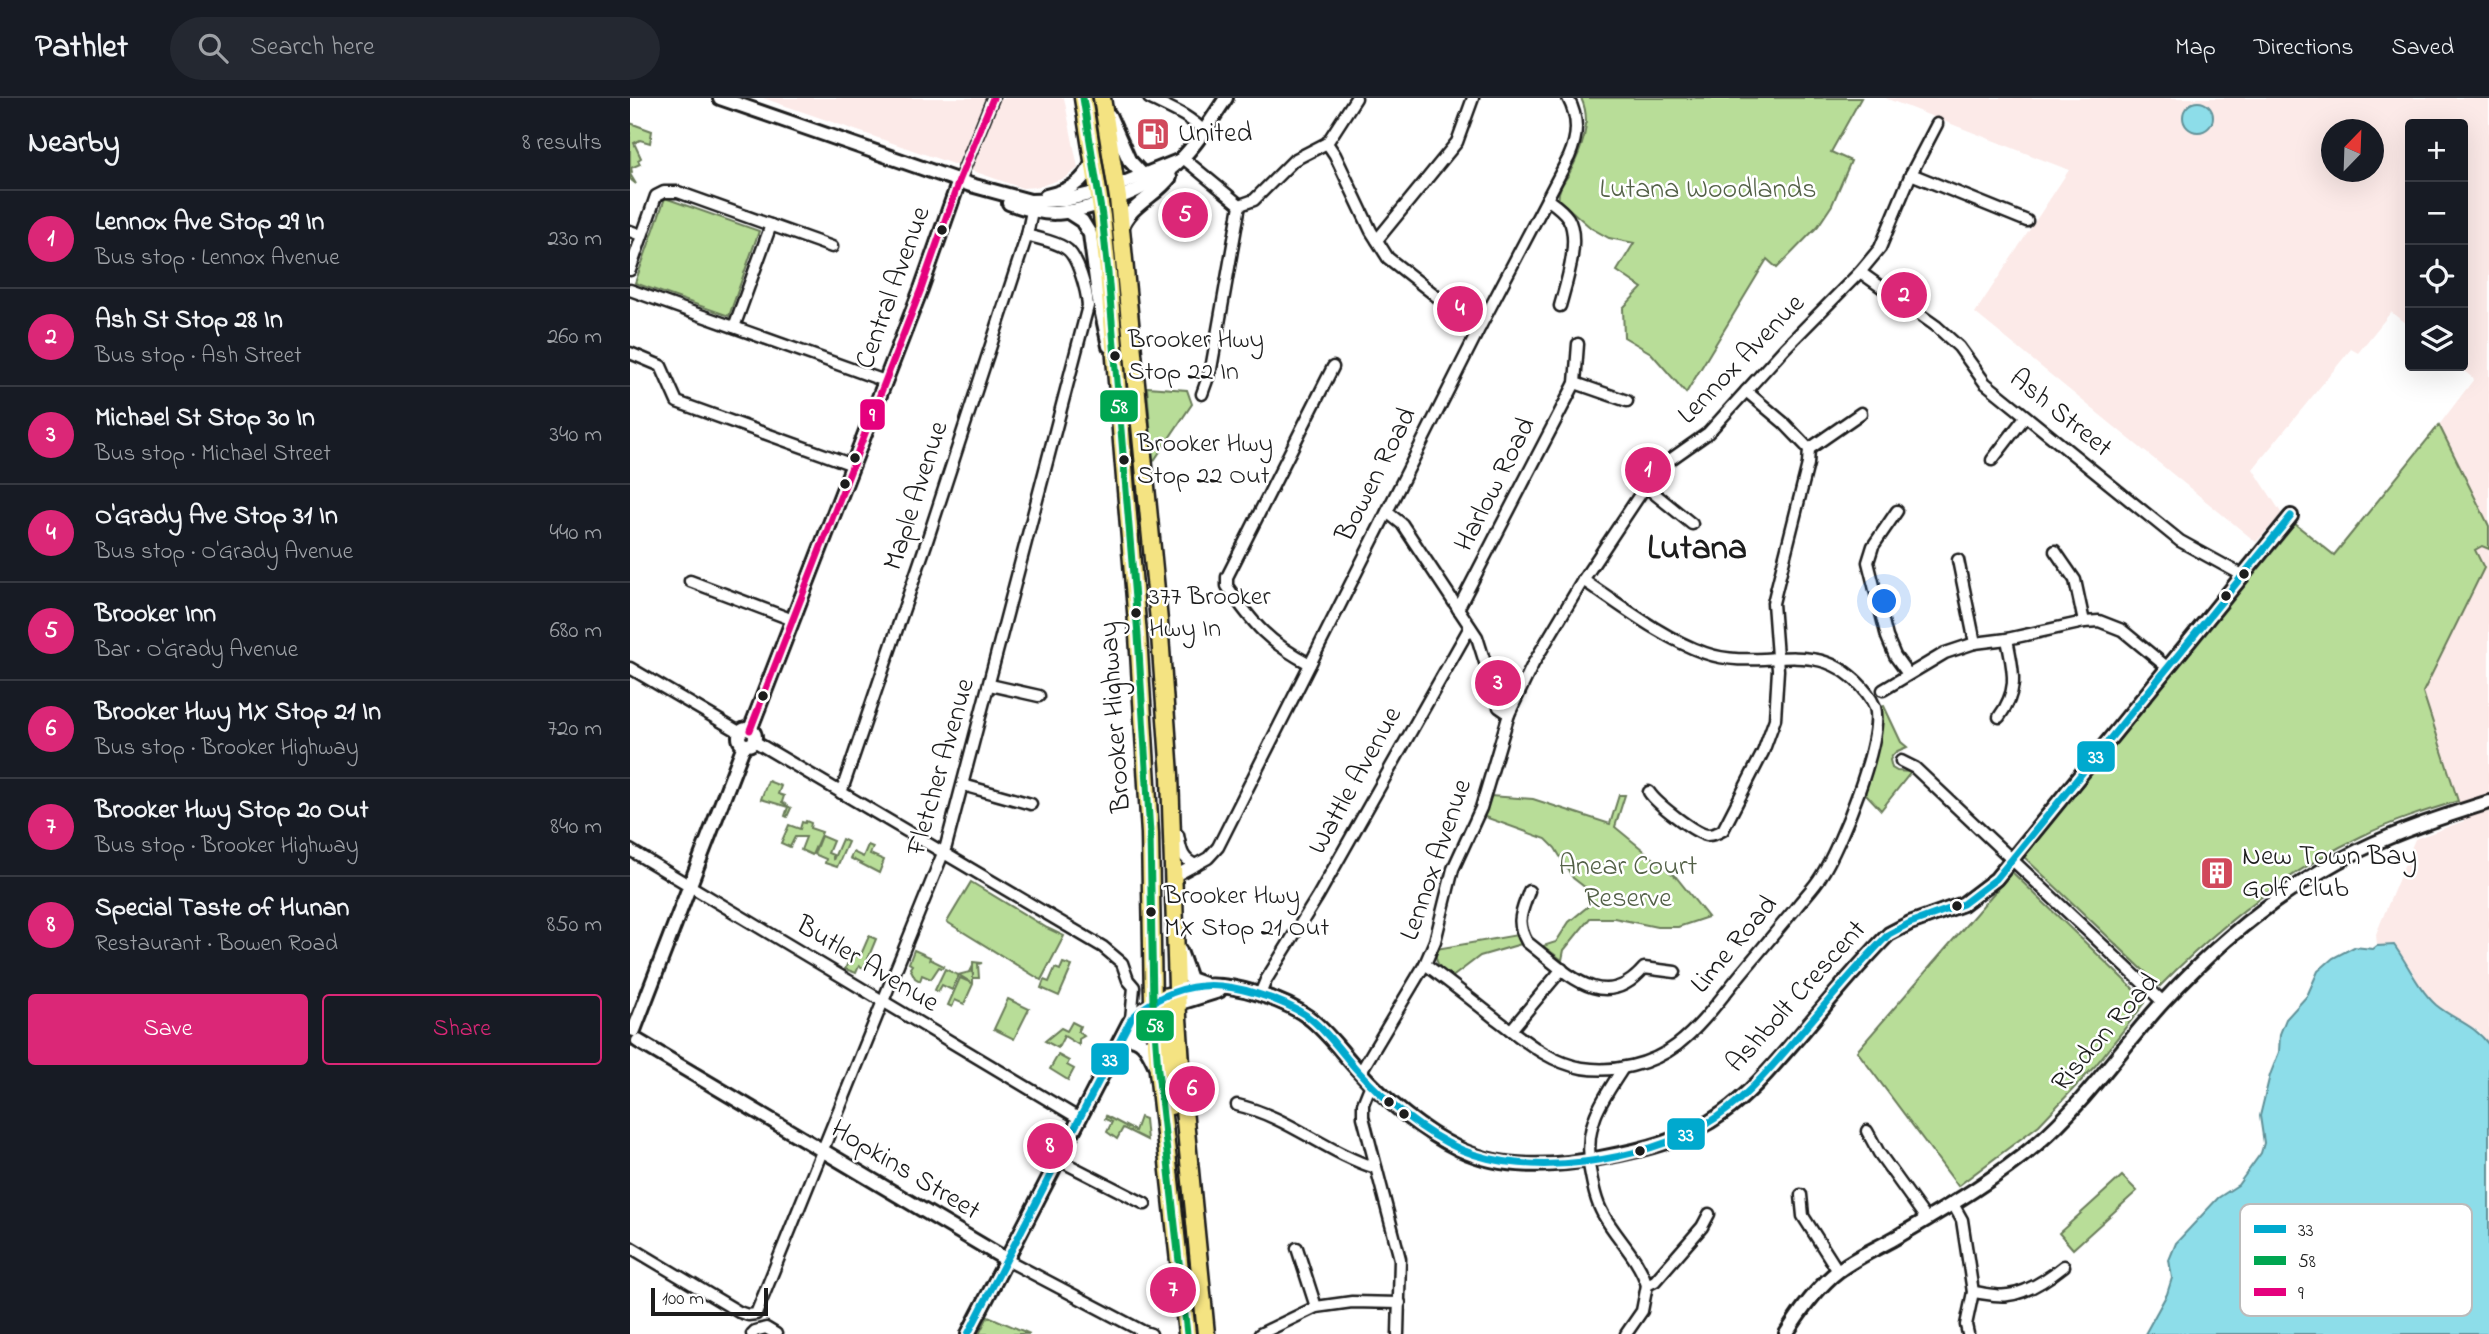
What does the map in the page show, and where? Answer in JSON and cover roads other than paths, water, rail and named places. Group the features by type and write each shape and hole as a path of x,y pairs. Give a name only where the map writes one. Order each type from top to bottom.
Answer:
{"highway":[{"name":"Brooker Highway","path":"1083,98 1099,198 1139,648 1150,834 1168,1005"},
{"name":"Brooker Highway","path":"1103,100 1117,192 1159,621 1171,804 1174,925 1168,1005 1158,1071 1186,1334"},
{"path":"1099,198 1117,192"},
{"path":"1168,1177 1171,1104 1164,908 1166,887 1173,877"},
{"path":"1168,1005 1190,1049 1191,1068 1185,1121 1206,1334"}],"street":[{"path":"720,98 965,183 1018,198 1046,202 1099,198"},
{"name":"Central Avenue","path":"633,1037 885,381 965,183 993,98"},
{"path":"1149,98 1191,121 1204,132"},
{"path":"1121,230 1130,212 1159,189 1204,132 1226,98"},
{"path":"1240,205 1254,200 1294,160 1327,143 1356,98"},
{"path":"1377,240 1457,142 1473,98"},
{"name":"Bowen Road","path":"1173,877 1209,858 1217,847 1569,157 1577,135 1577,121 1568,98"},
{"path":"1103,100 1129,160 1143,175"},
{"name":"Lennox Avenue","path":"1360,1073 1425,964 1434,941 1453,869 1481,808 1509,714 1533,664 1583,580 1657,469 1707,433 1860,272 1880,247 1911,174 1937,124"},
{"path":"1327,143 1388,258 1480,327"},
{"path":"1117,192 1143,175 1181,161"},
{"path":"1117,192 1155,182 1181,161"},
{"path":"1181,161 1240,205"},
{"path":"1018,198 1033,198 1070,188 1085,178 1093,162"},
{"path":"1911,174 2027,221"},
{"path":"965,183 985,195 1046,214 1068,212 1099,198"},
{"path":"630,270 656,196 664,192 678,192 832,247"},
{"path":"1547,199 1568,217 1573,237 1560,306"},
{"path":"1202,394 1210,369 1240,205"},
{"name":"Maple Avenue","path":"841,793 926,544 1027,235 1032,211"},
{"path":"1068,212 1082,221 1090,234 1097,296 1114,363"},
{"path":"734,327 771,225"},
{"path":"630,231 641,235"},
{"name":"Fletcher Avenue","path":"630,1247 748,1315 756,1314 943,852 990,685 1088,306 1086,289 1070,252 1027,235"},
{"name":"Ash Street","path":"1860,272 1936,326 1959,347 1985,383 2180,541 2244,576"},
{"path":"630,290 885,381"},
{"name":"Harlow Road","path":"1458,609 1574,383 1578,344"},
{"path":"630,353 661,366 677,401 853,465"},
{"path":"1310,664 1284,650 1266,636 1227,586 1227,577 1333,367"},
{"path":"1574,383 1627,401"},
{"path":"1649,792 1654,800 1698,831 1707,835 1723,830 1771,734 1778,694 1773,603 1808,464 1809,449 1746,390"},
{"path":"1809,449 1861,412"},
{"path":"1992,460 2025,417"},
{"path":"1645,486 1692,524"},
{"path":"1897,511 1873,546 1868,562 1886,637 1908,674"},
{"path":"1387,512 1402,524 1470,627 1482,649 1500,707 1509,714"},
{"name":"Ashbolt Crescent","path":"1168,1005 1196,987 1211,986 1260,994 1305,1014 1371,1084 1432,1133 1481,1157 1507,1163 1537,1165 1589,1160 1638,1151 1698,1129 1724,1112 1768,1070 1889,934 1910,923 1963,904 1996,879 2291,516"},
{"path":"2055,551 2075,580 2084,622"},
{"path":"1958,560 1975,643"},
{"name":"Lime Road","path":"1425,964 1540,1052 1562,1063 1583,1068 1623,1068 1659,1056 1677,1045 1700,1023 1821,877 1861,786 1875,725 1875,708 1856,682 1830,662 1812,658 1730,659 1695,649 1583,580"},
{"path":"690,581 793,620"},
{"path":"1883,690 1945,653 1975,643 2007,639 2084,622 2099,621 2122,629 2168,668"},
{"name":"Wattle Avenue","path":"1260,994 1470,627"},
{"path":"1999,717 2011,696 2015,679 2007,639"},
{"path":"630,668 1103,947 1124,965 1128,980 1134,987 1131,1019 968,1334"},
{"path":"990,685 1039,696"},
{"path":"1901,761 1915,768 2163,1002"},
{"path":"963,785 1031,804"},
{"name":"Risdon Road","path":"1786,1334 1815,1292 1838,1271 1953,1204 2016,1161 2071,1113 2163,1002 2246,925 2314,875 2381,841 2489,802"},
{"path":"1171,804 1182,855 1196,864"},
{"name":"Butler Avenue","path":"630,850 1080,1119"},
{"path":"1529,891 1519,922 1527,942 1590,987 1606,990 1621,988 1633,981 1644,968 1675,972"},
{"path":"1174,925 1188,976 1196,982 1211,986"},
{"path":"1511,1030 1562,968"},
{"name":"Ashbolt Crescent","path":"1168,1005 1230,989"},
{"path":"1131,1019 1168,1005"},
{"path":"1121,1041 1168,1005"},
{"name":"Hopkins Street","path":"633,1037 1007,1260 1151,1334"},
{"path":"1121,1041 1136,1038 1144,1044 1158,1071"},
{"path":"1623,1068 1595,1112 1590,1131 1589,1160 1594,1190 1603,1214 1634,1255 1647,1285 1642,1311 1626,1334"},
{"path":"1371,1084 1362,1110 1400,1259 1400,1334"},
{"path":"1237,1105 1259,1110 1357,1162 1376,1168"},
{"path":"1867,1130 1878,1153 1927,1220"},
{"path":"1059,1160 1145,1204"},
{"path":"1801,1195 1803,1216 1838,1271"},
{"path":"1953,1204 1962,1220 1973,1292 1966,1325 1968,1334"},
{"path":"1647,1285 1655,1281 1702,1227 1709,1214"},
{"path":"1297,1248 1316,1307"},
{"path":"1973,1292 2002,1296 2016,1294 2050,1278 2064,1266"},
{"path":"1260,1334 1316,1307 1352,1301 1400,1303"},
{"path":"754,1332 766,1328 776,1334"}],"water":[{"path":"2198,102 2209,106 2213,117 2209,128 2198,132 2187,128 2183,117 2187,106"},
{"path":"2394,945 2430,999 2477,1032 2489,1045 2489,1334 2145,1334 2167,1294 2172,1278 2169,1260 2176,1243 2218,1198 2238,1185 2261,1153 2264,1143 2260,1116 2286,1019 2307,996 2318,971 2333,958 2354,947 2373,949 2377,946"}],"place":[{"name":"United","path":"1153,134"},
{"name":"Brooker Inn","path":"1185,215"},
{"name":"Ash St Stop 28 In","path":"1904,295"},
{"name":"O'Grady Ave Stop 31 In","path":"1460,309"},
{"name":"Brooker Hwy Stop 22 In","path":"1115,356"},
{"name":"Brooker Hwy Stop 22 Out","path":"1124,460"},
{"name":"Lennox Ave Stop 29 In","path":"1648,470"},
{"name":"377 Brooker Hwy In","path":"1136,613"},
{"name":"Michael St Stop 30 In","path":"1498,683"},
{"name":"New Town Bay Golf Club","path":"2217,873"},
{"name":"Brooker Hwy MX Stop 21 Out","path":"1151,912"},
{"name":"Brooker Hwy MX Stop 21 In","path":"1192,1089"},
{"name":"Special Taste of Hunan","path":"1050,1146"},
{"name":"Brooker Hwy Stop 20 Out","path":"1173,1290"}],"district":[{"name":"Lutana","path":"1697,549"}],"park label":[{"name":"Lutana Woodlands","path":"1708,190"},
{"name":"Anear Court Reserve","path":"1628,883"}]}
